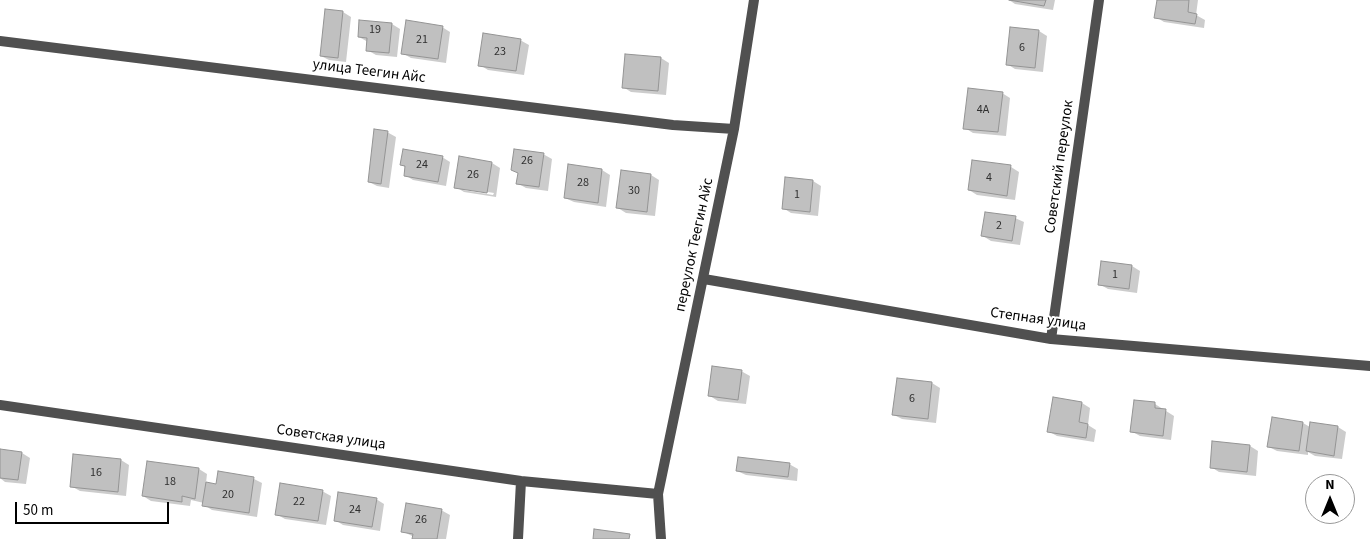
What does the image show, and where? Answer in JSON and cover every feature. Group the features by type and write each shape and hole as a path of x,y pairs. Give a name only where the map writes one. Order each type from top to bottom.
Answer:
{"street":[{"name":"переулок Теегин Айс","path":"661,539 658,494 734,129 754,0"},
{"name":"Советский переулок","path":"1051,339 1099,0"},
{"name":"улица Теегин Айс","path":"0,41 674,125 734,129"},
{"name":"Степная улица","path":"704,279 1051,339 1370,366"},
{"name":"Советская улица","path":"0,405 521,481 658,494"},
{"path":"518,539 521,481"}],"building":[{"path":"1009,0 1046,0 1044,6"},
{"path":"1157,0 1189,0 1188,12 1197,14 1195,24 1154,18"},
{"path":"325,9 343,11 338,58 320,56"},
{"path":"359,20 392,23 389,53 366,51 367,38 358,37"},
{"path":"406,20 443,26 438,59 401,54"},
{"path":"1010,27 1039,30 1035,68 1006,65"},
{"path":"483,33 521,39 516,71 478,66"},
{"path":"625,54 661,57 658,91 622,88"},
{"path":"968,88 1003,92 998,132 963,129"},
{"path":"374,129 388,131 381,184 368,182"},
{"path":"403,149 443,156 438,182 404,176 405,166 400,165"},
{"path":"514,149 544,153 539,187 516,184 518,173 511,170"},
{"path":"459,156 492,162 487,193 454,188"},
{"path":"972,160 1011,165 1007,196 968,190"},
{"path":"568,164 602,169 598,203 564,198"},
{"path":"621,170 651,174 647,212 616,208"},
{"path":"785,177 813,180 810,212 782,209"},
{"path":"985,212 1016,216 1012,241 981,236"},
{"path":"1101,261 1132,265 1129,289 1098,285"},
{"path":"712,366 742,370 738,400 708,396"},
{"path":"897,378 932,382 928,419 892,415"},
{"path":"1053,397 1082,402 1079,422 1088,424 1086,438 1047,432"},
{"path":"1134,400 1155,402 1155,408 1166,409 1163,436 1130,432"},
{"path":"1272,417 1303,422 1299,451 1267,447"},
{"path":"1310,422 1338,426 1334,456 1306,451"},
{"path":"1212,441 1250,445 1247,472 1210,468"},
{"path":"0,449 22,452 18,480 0,478"},
{"path":"73,454 121,459 118,492 70,487"},
{"path":"738,457 790,463 788,477 736,471"},
{"path":"147,461 199,468 195,499 182,496 182,502 142,496"},
{"path":"218,471 254,477 249,513 202,506 206,482 216,484"},
{"path":"280,483 323,490 318,521 275,515"},
{"path":"338,492 377,498 372,527 334,521"},
{"path":"406,503 442,509 437,539 412,539 413,534 401,532"},
{"path":"594,529 630,534 629,539 593,539"}]}
